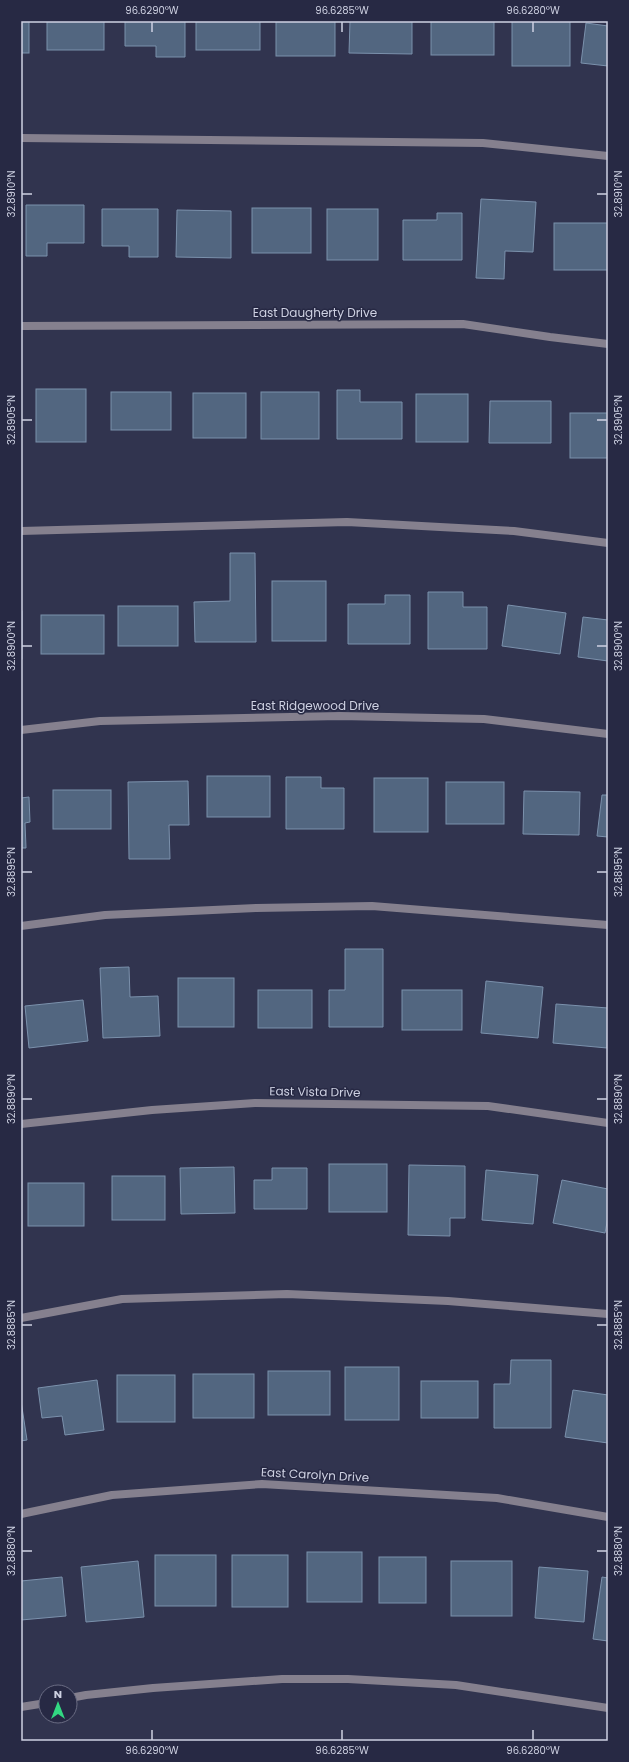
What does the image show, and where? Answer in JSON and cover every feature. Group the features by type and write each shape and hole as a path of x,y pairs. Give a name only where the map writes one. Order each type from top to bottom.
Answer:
{"street":[{"path":"21,138 483,143 608,156"},
{"name":"East Daugherty Drive","path":"21,326 463,324 608,344"},
{"path":"21,531 347,522 514,531 608,542"},
{"name":"East Ridgewood Drive","path":"21,730 100,721 340,716 484,719 608,734"},
{"path":"21,926 105,915 256,908 372,906 608,925"},
{"name":"East Vista Drive","path":"21,1124 152,1110 255,1103 488,1106 608,1123"},
{"path":"21,1318 122,1299 288,1294 448,1301 608,1314"},
{"name":"East Carolyn Drive","path":"21,1514 112,1495 262,1484 497,1498 608,1517"},
{"path":"78,1696 153,1688 275,1680 348,1679 456,1685 608,1708"},
{"path":"21,1707 38,1704"}],"building":[{"path":"21,21 29,21 29,53 21,53"},
{"path":"47,21 104,21 104,50 47,50"},
{"path":"125,21 185,21 185,57 156,57 156,46 125,46"},
{"path":"196,21 260,21 260,50 196,50"},
{"path":"276,21 335,21 335,56 276,56"},
{"path":"350,21 412,21 412,54 349,53"},
{"path":"431,21 494,21 494,55 431,55"},
{"path":"512,21 570,21 570,66 512,66"},
{"path":"586,23 608,26 608,66 581,63"},
{"path":"481,199 536,202 533,252 505,251 504,279 476,278"},
{"path":"26,205 84,205 84,243 47,243 47,256 26,256"},
{"path":"252,208 311,208 311,253 252,253"},
{"path":"102,209 158,209 158,257 129,257 129,246 102,246"},
{"path":"327,209 378,209 378,260 327,260"},
{"path":"177,210 231,211 231,258 176,257"},
{"path":"437,213 462,213 462,260 403,260 403,220 437,220"},
{"path":"554,223 608,223 608,270 554,270"},
{"path":"36,389 86,389 86,442 36,442"},
{"path":"337,390 360,390 360,402 402,402 402,439 337,439"},
{"path":"111,392 171,392 171,430 111,430"},
{"path":"261,392 319,392 319,439 261,439"},
{"path":"193,393 246,393 246,438 193,438"},
{"path":"416,394 468,394 468,442 416,442"},
{"path":"490,401 551,401 551,443 489,443"},
{"path":"570,413 608,413 608,458 570,458"},
{"path":"230,553 255,553 256,642 195,642 194,602 230,601"},
{"path":"272,581 326,581 326,641 272,641"},
{"path":"428,592 463,592 463,607 487,607 487,649 428,649"},
{"path":"385,595 410,595 410,644 348,644 348,604 385,604"},
{"path":"508,605 566,613 560,654 502,646"},
{"path":"118,606 178,606 178,646 118,646"},
{"path":"22,611 22,659 21,659"},
{"path":"41,615 104,615 104,654 41,654"},
{"path":"583,617 608,620 608,661 578,657"},
{"path":"207,776 270,776 270,817 207,817"},
{"path":"286,777 321,777 321,788 344,788 344,829 286,829"},
{"path":"374,778 428,778 428,832 374,832"},
{"path":"188,781 189,825 169,825 170,859 129,859 128,782"},
{"path":"446,782 504,782 504,824 446,824"},
{"path":"53,790 111,790 111,829 53,829"},
{"path":"524,791 580,792 579,835 523,834"},
{"path":"602,795 608,795 608,837 597,836"},
{"path":"29,797 30,822 25,823 26,848 21,848 21,798"},
{"path":"345,949 383,949 383,1027 329,1027 329,990 345,990"},
{"path":"129,967 130,997 158,996 160,1036 103,1038 100,968"},
{"path":"178,978 234,978 234,1027 178,1027"},
{"path":"486,981 543,987 538,1038 481,1033"},
{"path":"258,990 312,990 312,1028 258,1028"},
{"path":"402,990 462,990 462,1030 402,1030"},
{"path":"83,1000 88,1041 29,1048 25,1006"},
{"path":"556,1004 608,1008 607,1048 553,1043"},
{"path":"329,1164 387,1164 387,1212 329,1212"},
{"path":"409,1165 465,1166 465,1218 450,1218 450,1236 408,1235"},
{"path":"234,1167 235,1213 181,1214 180,1168"},
{"path":"272,1168 307,1168 307,1209 254,1209 254,1180 272,1180"},
{"path":"486,1170 538,1175 533,1224 482,1220"},
{"path":"112,1176 165,1176 165,1220 112,1220"},
{"path":"562,1180 608,1189 608,1217 605,1233 553,1223"},
{"path":"28,1183 84,1183 84,1226 28,1226"},
{"path":"511,1360 551,1360 551,1428 494,1428 494,1384 510,1384"},
{"path":"345,1367 399,1367 399,1420 345,1420"},
{"path":"268,1371 330,1371 330,1415 268,1415"},
{"path":"193,1374 254,1374 254,1418 193,1418"},
{"path":"117,1375 175,1375 175,1422 117,1422"},
{"path":"97,1380 104,1430 65,1435 62,1416 42,1418 38,1388"},
{"path":"421,1381 478,1381 478,1418 421,1418"},
{"path":"573,1390 608,1395 608,1443 565,1437"},
{"path":"21,1401 27,1440 21,1441"},
{"path":"307,1552 362,1552 362,1602 307,1602"},
{"path":"155,1555 216,1555 216,1606 155,1606"},
{"path":"232,1555 288,1555 288,1607 232,1607"},
{"path":"379,1557 426,1557 426,1603 379,1603"},
{"path":"138,1561 144,1617 86,1622 81,1567"},
{"path":"451,1561 512,1561 512,1616 451,1616"},
{"path":"539,1567 588,1571 584,1622 535,1618"},
{"path":"62,1577 66,1616 21,1620 21,1581"},
{"path":"602,1577 608,1578 608,1641 593,1639"}]}
